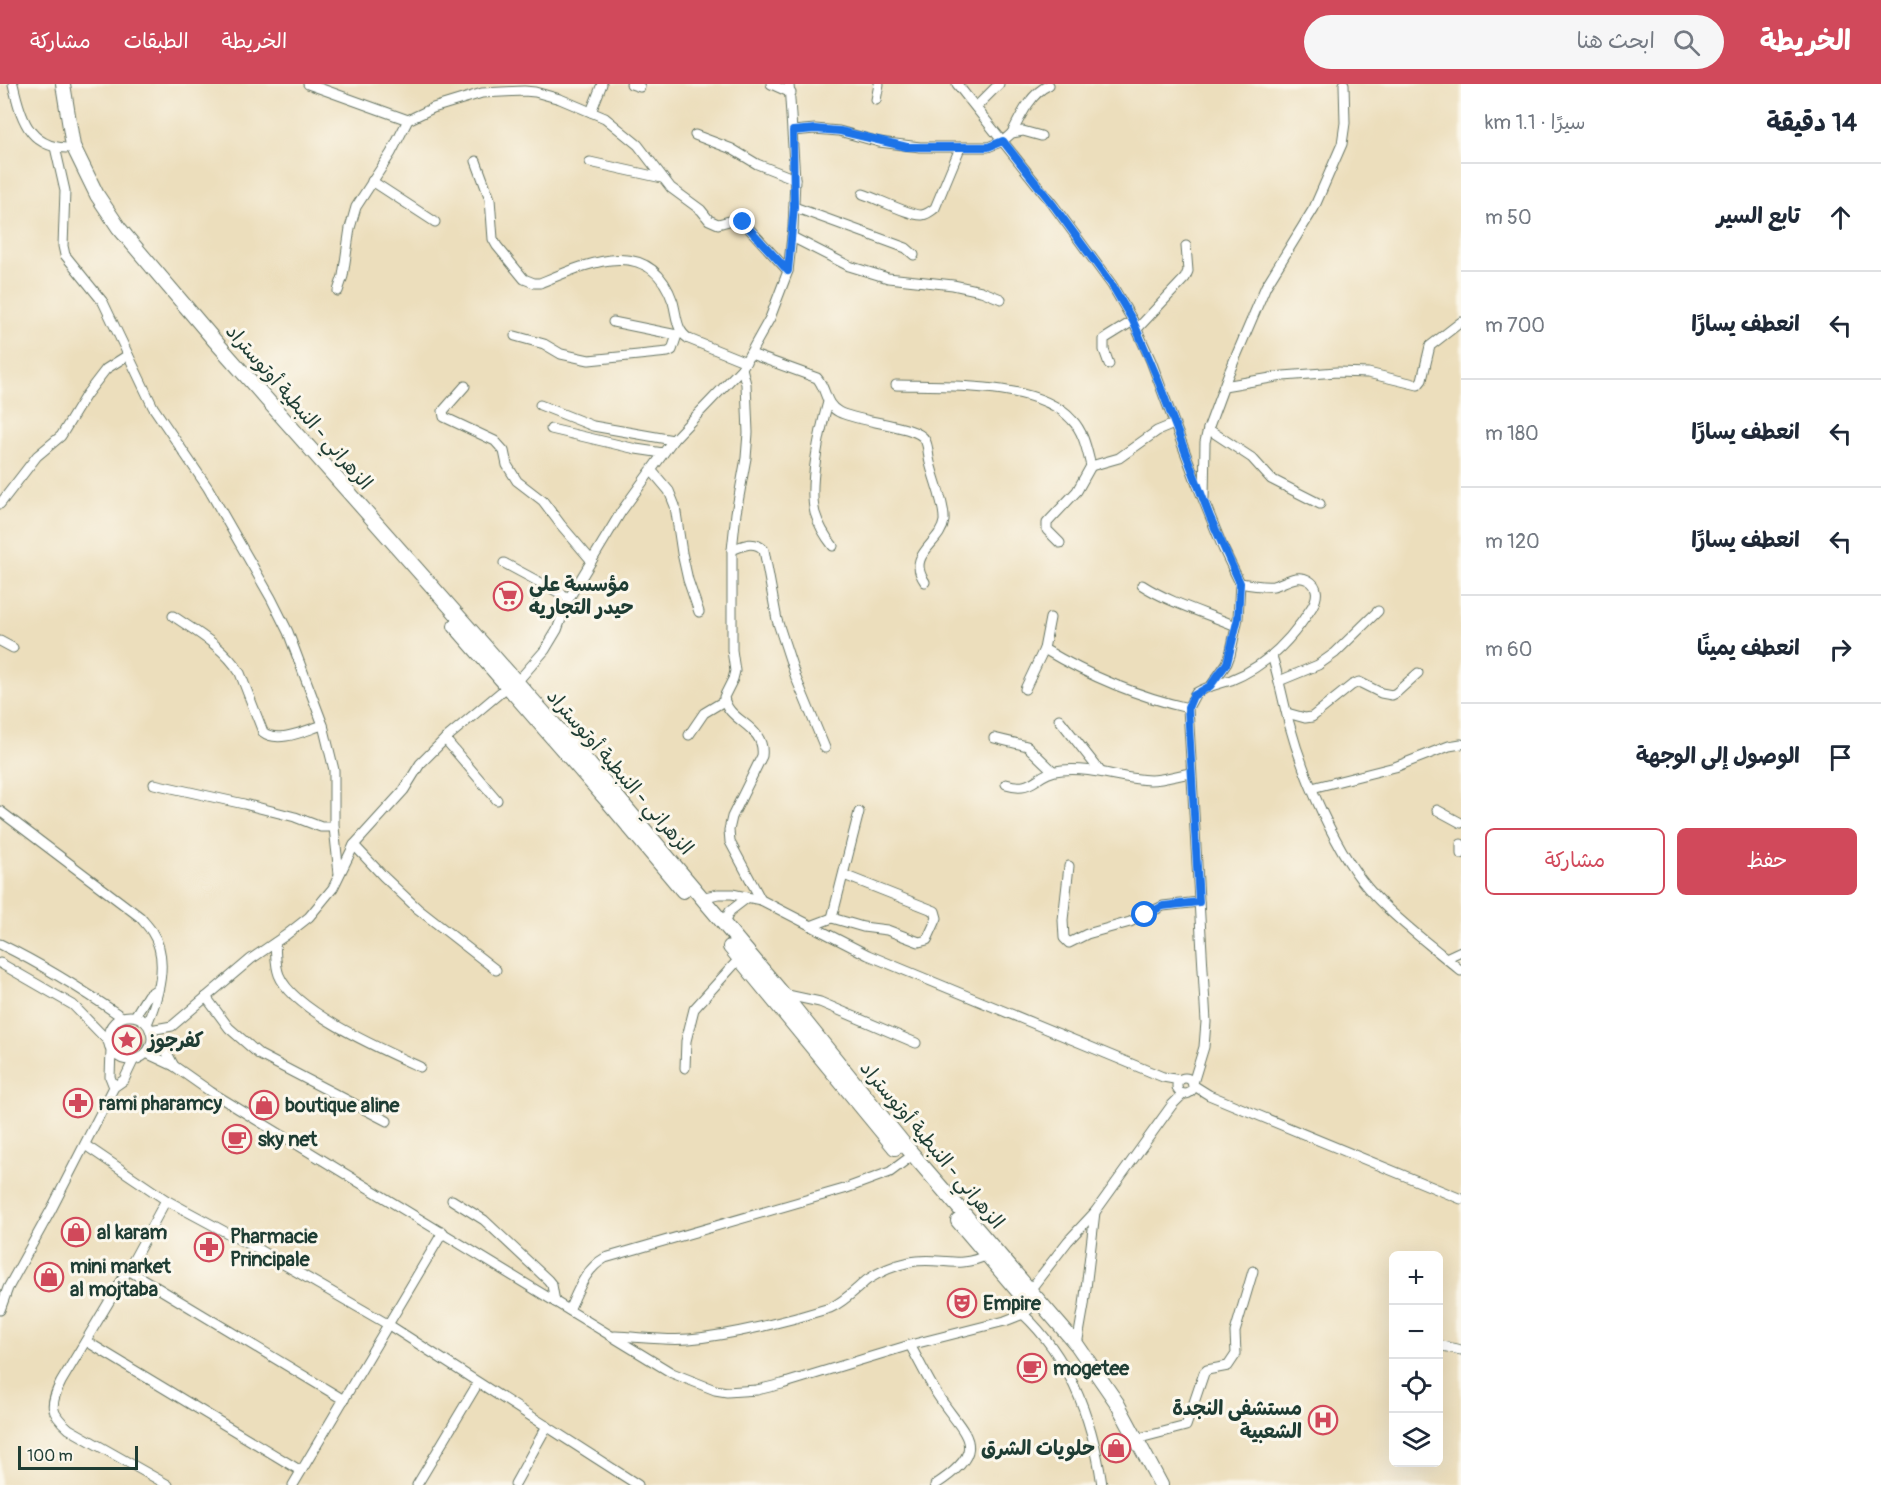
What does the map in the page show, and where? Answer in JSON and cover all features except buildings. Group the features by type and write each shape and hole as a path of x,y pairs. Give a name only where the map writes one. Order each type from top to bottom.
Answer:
{"highway":[{"name":"الزهراني - النبطية أوتوستراد","path":"56,84 60,147 95,209 126,248 614,801 740,958 987,1255 1028,1310 1064,1341 1122,1428 1151,1485"},
{"name":"الزهراني - النبطية أوتوستراد","path":"63,84 73,146 97,195 119,228 512,685"},
{"name":"الزهراني - النبطية أوتوستراد","path":"630,820 701,898 783,994 903,1143 1077,1345 1117,1403 1161,1485"}],"street":[{"path":"13,84 24,121 40,140 60,147 65,190 63,246 65,255 103,302 153,406 208,488 288,632 323,725 334,770 334,827 339,874"},
{"path":"308,84 408,120"},
{"path":"591,112 602,84"},
{"path":"150,1030 172,1026 250,959 275,943 321,905 333,888 354,845 404,790 420,764 445,739 512,685 545,650 557,630 569,598 621,512 673,440 746,361 770,318 788,271 792,237 795,179 790,88 771,84"},
{"path":"876,100 879,84"},
{"path":"957,84 1054,206 1112,285 1135,325 1158,379 1204,501 1240,583 1236,626 1227,663 1210,686"},
{"path":"976,107 999,84"},
{"path":"1204,501 1205,442 1208,429 1266,286 1324,189 1342,144 1345,123 1344,84"},
{"path":"793,131 815,129 840,131 907,147 988,147 1003,141 1012,133 1024,110 1041,88 1049,85"},
{"path":"338,291 356,207 391,153 408,120 427,110 470,96 513,91 535,92 591,112 614,124 632,139 662,178 701,210 714,224 734,220 743,222 788,271"},
{"path":"1012,133 1023,131 1041,136"},
{"path":"695,135 732,149 757,164 795,179"},
{"path":"863,194 918,215 928,213 935,208 960,148"},
{"path":"476,161 490,199 493,239 524,279 540,283 585,265 605,261 626,260 645,264 655,270 670,293 679,334 672,350 668,352 597,361 570,357 538,342 515,336"},
{"path":"590,162 662,178"},
{"path":"372,181 435,222"},
{"path":"794,207 906,248 914,255"},
{"path":"792,237 849,266 888,278 953,285 981,291 1001,300"},
{"path":"1109,364 1104,350 1104,339 1135,325 1185,278 1188,271 1186,246"},
{"path":"613,322 679,334 746,361 817,378 823,386 828,402 838,412 916,431 925,439 944,516 941,530 925,549 921,561 919,570 925,582"},
{"path":"1224,386 1283,376 1347,372 1380,375 1418,385 1422,380 1430,346 1461,322"},
{"path":"0,504 37,456 61,436 86,395 106,369 128,355"},
{"path":"746,361 748,433 732,550 732,650 735,671 732,683 724,694 724,701 760,739 763,748 762,756 732,817 729,830 730,842 761,900"},
{"path":"896,385 1007,391 1046,401 1063,411 1077,426 1086,446 1091,466 1077,491 1047,523 1047,530 1060,543"},
{"path":"465,386 443,411 444,417 495,441 504,451 507,465 517,481 543,501 591,560"},
{"path":"828,402 816,457 813,501 819,526 833,546"},
{"path":"540,405 593,426 673,440"},
{"path":"1091,466 1119,458 1157,431 1174,424"},
{"path":"551,429 663,453"},
{"path":"1208,429 1252,458 1271,479 1320,504"},
{"path":"652,471 669,491 675,506 688,580 699,612"},
{"path":"732,550 754,544 764,550 777,620 796,678 825,748"},
{"path":"504,563 569,598"},
{"path":"1030,1290 1068,1241 1095,1212 1172,1105 1185,1086 1204,1047 1206,1022 1188,708 1196,693 1242,675 1272,656 1288,641 1307,616 1316,601 1317,590 1304,578 1296,577 1273,586 1240,583"},
{"path":"1142,585 1161,597 1198,609 1236,626"},
{"path":"1279,681 1318,665 1335,653 1378,611"},
{"path":"173,616 213,644 235,665 263,732 267,735 278,737 323,725"},
{"path":"1025,689 1044,649 1050,618"},
{"path":"0,641 13,648"},
{"path":"1044,649 1065,662 1127,691 1188,708"},
{"path":"1272,656 1287,713 1312,788 1338,844 1372,894 1461,971"},
{"path":"1287,713 1305,718 1312,717 1359,682 1381,693 1394,694 1418,673"},
{"path":"688,735 704,713 724,701"},
{"path":"1059,719 1101,771"},
{"path":"994,738 1027,746 1053,771"},
{"path":"445,739 497,800"},
{"path":"1312,788 1395,767 1449,746 1461,744"},
{"path":"1006,784 1018,788 1024,787 1053,771 1080,769 1148,780 1191,773"},
{"path":"154,784 295,817 321,827 334,827"},
{"path":"1437,810 1461,823"},
{"path":"0,811 140,917 153,933 160,950 161,965 158,999 150,1030 149,1048 146,1053 134,1059 117,1056 111,1050 107,1040 73,1005 0,963"},
{"path":"832,918 859,812"},
{"path":"1461,844 1461,854"},
{"path":"354,845 382,876 418,909 496,970"},
{"path":"1068,866 1063,920 1064,938 1069,943 1087,934 1130,922 1163,906 1199,902"},
{"path":"811,926 832,918 863,927 887,930 924,942 927,940 937,918 935,911 844,875"},
{"path":"701,898 732,894 761,900 868,955 1461,1199"},
{"path":"723,925 730,911 747,898"},
{"path":"275,943 279,976 307,1008 420,1067"},
{"path":"0,944 28,957 122,1017"},
{"path":"1446,958 1461,951"},
{"path":"685,1068 686,1041 694,1010 740,958"},
{"path":"135,1016 148,995 158,989"},
{"path":"783,994 820,1002 916,1043"},
{"path":"206,997 229,1028 260,1055 387,1121"},
{"path":"107,1040 111,1026 122,1017 135,1016 150,1030 174,1066"},
{"path":"111,1050 110,1077 114,1087"},
{"path":"146,1053 174,1066 211,1092 672,1373 703,1387 727,1392 757,1390 910,1345 1005,1321 1028,1310 1069,1373 1086,1412 1098,1456 1102,1485"},
{"path":"0,1310 4,1286 85,1145 114,1087 124,1080 134,1059"},
{"path":"85,1145 166,1200 259,1250 389,1325 638,1485"},
{"path":"569,1310 589,1271 594,1264 604,1258 844,1190 884,1175 906,1160"},
{"path":"166,1200 128,1270 61,1382 53,1401 53,1412 57,1419 78,1434 168,1485"},
{"path":"452,1200 484,1220 548,1280 552,1285 555,1302"},
{"path":"1077,1345 1086,1296 1095,1212"},
{"path":"293,1485 443,1232"},
{"path":"612,1336 660,1340 722,1334 830,1308 842,1303 868,1279 896,1266 921,1261 963,1263 975,1261 987,1255"},
{"path":"128,1270 344,1400"},
{"path":"1136,1439 1186,1426 1204,1373 1207,1370 1228,1366 1234,1359 1236,1354 1235,1332 1253,1271"},
{"path":"86,1341 301,1471"},
{"path":"910,1345 937,1394 964,1430 969,1443 968,1454 962,1464 935,1485"},
{"path":"1443,1346 1461,1350"},
{"path":"417,1485 478,1383"},
{"path":"515,1484 547,1426"}],"green space":[{"path":"127,1028 135,1031 138,1039 135,1047 127,1050 119,1047 116,1039 119,1031"}],"place":[{"name":"مؤسسة علي حيدر التجاريه","path":"508,596"},
{"name":"كفرجوز","path":"127,1040"},
{"name":"rami pharamcy","path":"78,1103"},
{"name":"boutique aline","path":"264,1105"},
{"name":"sky net","path":"237,1139"},
{"name":"al karam","path":"76,1232"},
{"name":"Pharmacie Principale","path":"209,1247"},
{"name":"mini market al mojtaba","path":"49,1277"},
{"name":"Empire","path":"962,1303"},
{"name":"mogetee","path":"1032,1368"},
{"name":"مستشفى النجدة الشعبية","path":"1323,1420"},
{"name":"حلويات الشرق","path":"1116,1448"}],"route":[{"path":"743,222 788,271 795,179 793,131 815,129 840,131 907,147 988,147 1003,141 1112,285 1137,329 1151,361 1210,517 1240,583 1238,618 1227,663 1210,686 1193,696 1188,708 1199,902 1163,906 1145,915"}]}
